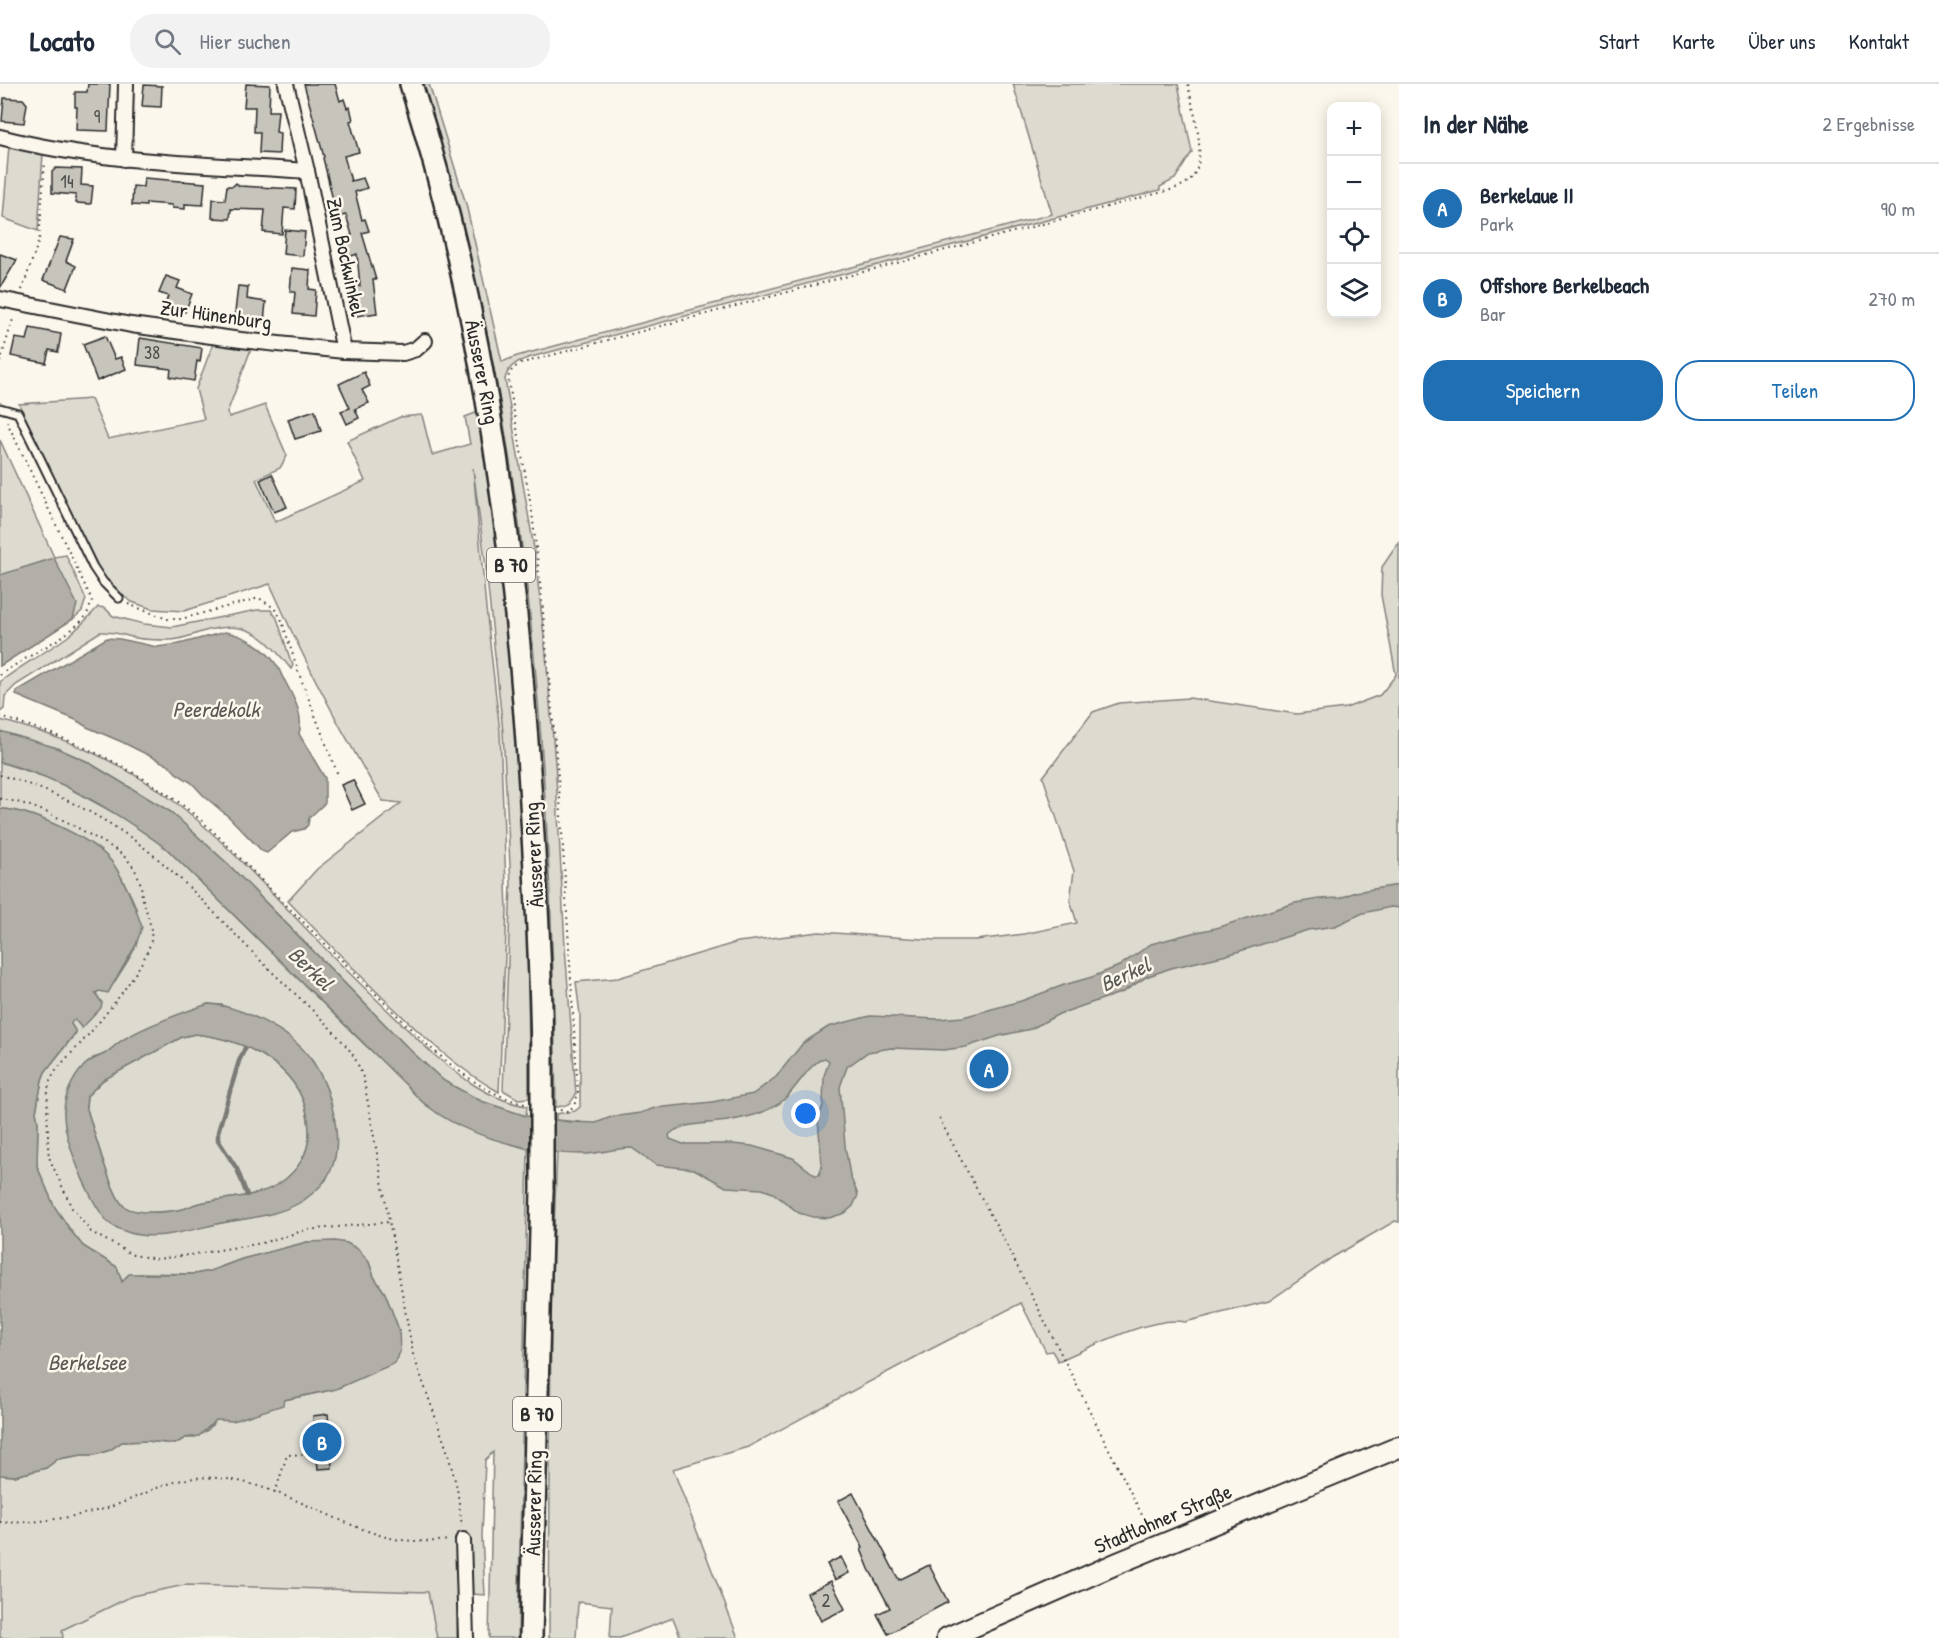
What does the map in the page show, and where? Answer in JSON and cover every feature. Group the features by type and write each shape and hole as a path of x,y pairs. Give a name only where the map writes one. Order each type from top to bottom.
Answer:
{"main road":[{"name":"Äusserer Ring","path":"411,84 452,233 475,334 495,441 514,588 527,733 541,969 542,1057 542,1190 531,1638"}],"street":[{"path":"124,159 126,84"},
{"name":"Zum Bockwinkel","path":"286,84 307,171 344,351"},
{"path":"0,137 45,147 124,159 307,171"},
{"name":"Zur Hünenburg","path":"0,299 130,325 344,351 403,353 416,349 425,341"},
{"name":"Stadtlohner Straße","path":"947,1638 1399,1447"},
{"path":"463,1540 466,1638"}],"lane":[{"path":"1,411 18,413 93,567 102,582 118,598"}],"path":[{"path":"558,1109 568,1111 574,1106 578,1095 560,799 532,512 508,378 513,368 526,362 1174,189 1192,178 1199,161 1198,138 1188,84"},
{"path":"0,362 39,240 45,147"},
{"path":"0,675 75,625 89,610 92,600 1,411"},
{"path":"118,598 142,611 167,619 181,619 259,598 274,608 281,618 297,671 338,775"},
{"path":"0,717 36,727 93,751 146,780 173,798 209,828 452,1066 477,1083 526,1105"},
{"path":"0,775 35,786 76,805 146,849 185,884 343,1043 357,1062 364,1081 413,1354 447,1450 461,1514 463,1540 392,1538 347,1523 249,1483 218,1478 198,1478 165,1483 102,1509 36,1522 0,1522"},
{"path":"0,799 12,800 53,815 120,852 131,861 141,883 142,897 148,910 147,918 151,939 146,953 119,995 51,1081 48,1150 50,1160 72,1208 91,1232 133,1255 158,1259 262,1243 306,1230 389,1222"},
{"path":"939,1118 1007,1246 1158,1547"},
{"path":"275,1493 286,1455 312,1454"}],"shaded area":[{"path":"422,84 429,84 466,204 502,362 517,356 1052,214 1013,84 1178,84 1192,152 1175,179 1160,187 1160,190 535,356 520,361 509,369 505,379 534,548 556,776 576,1094 570,1102 560,1107 556,1107 548,848 540,719 527,590 510,462 487,335 458,209"},
{"path":"9,146 43,153 38,231 3,218"},
{"path":"214,341 251,349 227,413 229,417 265,405 287,456 280,468 256,479 275,522 365,481 347,441 400,417 422,415 432,455 470,444 465,417 478,412 492,497 512,668 527,926 529,1098 518,1099 503,1090 511,884 503,732 473,468 500,732 507,910 499,1092 467,1072 423,1036 288,901 317,869 401,803 383,801 323,695 270,584 184,611 152,609 132,602 116,591 104,578 85,545 19,404 91,399 108,439 204,419 196,389"},
{"path":"0,440 54,557 66,555 86,599 82,611 73,619 0,666"},
{"path":"1399,542 1399,1222 1395,1221 1333,1257 1269,1301 1185,1322 1156,1323 1103,1341 1058,1361 1052,1351 1046,1352 1021,1303 748,1447 673,1469 738,1638 681,1638 673,1618 620,1638 610,1638 612,1606 578,1602 576,1638 549,1638 551,1304 557,1152 569,1152 580,1122 556,1120 556,1114 575,1111 580,1107 580,1015 576,982 618,978 738,942 819,932 937,940 976,940 1024,934 1077,923 1070,900 1074,871 1043,777 1093,712 1119,703 1189,698 1297,714 1346,708 1380,695 1396,675 1381,595 1382,567"},
{"path":"98,607 105,608 113,616 144,624 172,627 257,610 271,610 277,618 293,665 291,669 264,639 244,629 233,627 169,640 144,639 100,632 16,685 5,696 4,709 0,712 0,682 67,637"},
{"path":"0,720 49,735 96,754 141,779 183,808 236,856 346,970 432,1053 464,1079 488,1093 527,1106 526,1116 481,1101 444,1081 411,1051 228,864 171,812 86,761 57,748 0,732"},
{"path":"0,762 54,780 129,821 167,849 365,1045 456,1123 491,1138 528,1149 518,1638 489,1638 493,1452 485,1460 482,1536 485,1595 458,1593 457,1638 437,1638 428,1592 185,1585 132,1596 62,1630 63,1638 0,1638 0,1475 15,1476 46,1468 58,1459 95,1455 110,1450 122,1442 147,1441 175,1444 208,1430 216,1420 284,1400 336,1389 398,1358 399,1330 385,1293 374,1277 369,1262 358,1249 307,1242 242,1259 210,1271 195,1274 146,1273 127,1276 122,1282 117,1267 83,1246 71,1231 54,1206 37,1166 36,1112 42,1080 45,1072 76,1033 71,1024 72,1021 75,1020 82,1028 102,1003 95,993 108,992 132,955 137,942 137,911 117,869 101,851 74,834 43,819 0,809","holes":["208,1004 222,1005 280,1031 311,1058 327,1090 335,1125 335,1154 326,1180 304,1200 268,1214 166,1234 141,1235 115,1227 107,1221 83,1180 64,1112 68,1091 93,1058 103,1055 123,1040"]},
{"path":"195,1034 215,1037 254,1051 272,1061 286,1074 298,1090 306,1109 309,1138 305,1153 292,1173 280,1183 261,1192 194,1204 185,1209 154,1212 130,1210 120,1201 114,1190 86,1106 87,1096 103,1080 182,1037"},
{"path":"185,1585 458,1593 457,1638 46,1638 132,1596"}],"water":[{"path":"54,558 77,604 73,619 0,666 0,575"},
{"name":"Peerdekolk","path":"225,632 253,643 266,652 277,666 297,707 300,720 299,734 325,778 325,803 309,818 308,825 304,829 292,832 267,853 262,851 192,783 176,773 170,766 76,720 16,695 17,691 107,638 157,647 179,644"},
{"name":"Berkel","path":"0,731 57,748 86,761 171,812 228,864 411,1051 444,1081 481,1101 526,1116 570,1122 596,1123 611,1117 640,1113 655,1108 712,1102 753,1094 776,1077 803,1043 828,1027 870,1016 938,1019 963,1017 1021,1001 1092,977 1119,966 1151,944 1216,928 1295,903 1340,898 1355,892 1399,885 1399,908 1391,907 1363,913 1335,926 1308,930 1227,955 1171,968 1146,977 1123,992 1059,1014 1031,1029 966,1047 944,1050 891,1048 868,1052 847,1067 840,1087 850,1176 858,1195 853,1206 845,1213 829,1218 813,1217 799,1213 773,1193 762,1189 726,1187 694,1169 656,1165 632,1148 586,1154 547,1151 504,1142 444,1118 418,1098 167,849 108,809 67,787 0,762","holes":["825,1058 829,1061 824,1076 823,1105 818,1120 822,1166 819,1175 815,1175 793,1158 752,1146 683,1144 670,1139 669,1135 681,1128 741,1118 768,1110 786,1098 813,1065"]},
{"name":"Berkelsee","path":"0,809 43,819 75,834 102,852 120,875 142,927 136,945 108,993 99,991 95,993 102,1003 101,1008 82,1028 75,1020 72,1021 71,1024 76,1032 45,1072 42,1080 36,1112 37,1166 54,1206 71,1231 83,1246 117,1267 122,1282 129,1274 195,1274 210,1271 242,1259 307,1242 347,1243 358,1249 369,1262 374,1277 385,1293 399,1330 400,1352 395,1363 336,1389 284,1400 283,1405 233,1421 216,1420 199,1436 185,1438 175,1444 147,1441 122,1442 110,1450 95,1455 58,1459 46,1468 15,1476 0,1475"},
{"path":"208,1004 235,1009 264,1022 291,1038 310,1058 324,1082 336,1128 335,1157 331,1170 319,1187 304,1200 285,1210 264,1216 149,1236 118,1228 110,1224 100,1211 72,1153 64,1112 70,1088 76,1076 88,1062 106,1053 121,1041 165,1020","holes":["195,1034 235,1043 272,1061 298,1090 306,1109 309,1130 309,1138 302,1160 280,1183 261,1192 194,1204 185,1209 154,1212 130,1210 120,1201 114,1190 86,1106 87,1096 103,1080 182,1037"]}],"building":[{"path":"88,84 110,84 108,131 76,130 75,92 87,92"},
{"path":"246,84 270,85 269,111 278,111 276,132 280,133 279,154 259,153 260,132 254,132 255,107 244,107"},
{"path":"304,84 335,84 340,101 344,99 347,108 350,107 353,120 350,121 359,152 344,156 351,181 363,178 367,188 355,192 362,220 365,219 369,231 362,233 376,280 373,280 377,313 356,316 352,287 360,286 357,254 346,258 340,239 352,235 346,215 337,217 324,157"},
{"path":"144,85 162,86 161,107 142,106"},
{"path":"4,98 23,99 27,104 24,123 2,121"},
{"path":"56,168 82,169 81,185 93,186 91,204 76,203 76,195 52,193 52,172"},
{"path":"144,178 205,183 203,205 185,204 185,209 172,208 172,205 146,203 146,206 132,205 133,186 143,187"},
{"path":"236,183 239,186 296,189 295,209 284,208 282,234 263,232 265,210 231,209 230,219 212,218 213,199 225,200 227,186 233,186"},
{"path":"285,230 305,232 303,256 283,254"},
{"path":"60,237 74,239 66,261 76,266 67,289 43,280"},
{"path":"0,254 17,260 0,288"},
{"path":"292,268 310,270 309,289 316,290 314,316 293,314 295,292 290,292"},
{"path":"166,276 180,281 177,288 192,294 185,312 165,304 168,296 159,293"},
{"path":"238,286 248,287 247,299 266,302 264,322 234,321"},
{"path":"30,328 61,334 58,352 49,350 46,363 11,356 15,338 27,340"},
{"path":"105,336 115,359 121,357 126,369 97,381 83,344"},
{"path":"140,338 202,348 194,381 170,377 171,369 137,365"},
{"path":"364,372 370,386 362,390 369,403 355,409 359,418 347,424 341,411 350,408 339,384"},
{"path":"315,410 321,431 295,439 288,419"},
{"path":"272,474 287,507 274,512 260,480"},
{"path":"353,780 365,804 352,810 341,785"},
{"path":"328,1414 332,1468 318,1469 313,1416"},
{"path":"853,1493 899,1580 929,1565 948,1602 888,1634 877,1614 890,1608 869,1569 861,1549 863,1548 838,1501"},
{"path":"841,1557 849,1573 835,1580 827,1564"},
{"path":"831,1581 845,1609 821,1621 807,1593"}],"waterway":[{"path":"245,1048 218,1132 218,1140 237,1169 247,1195"}],"place":[{"name":"Berkelaue II","path":"989,1069"},
{"name":"Offshore Berkelbeach","path":"322,1442"}]}
